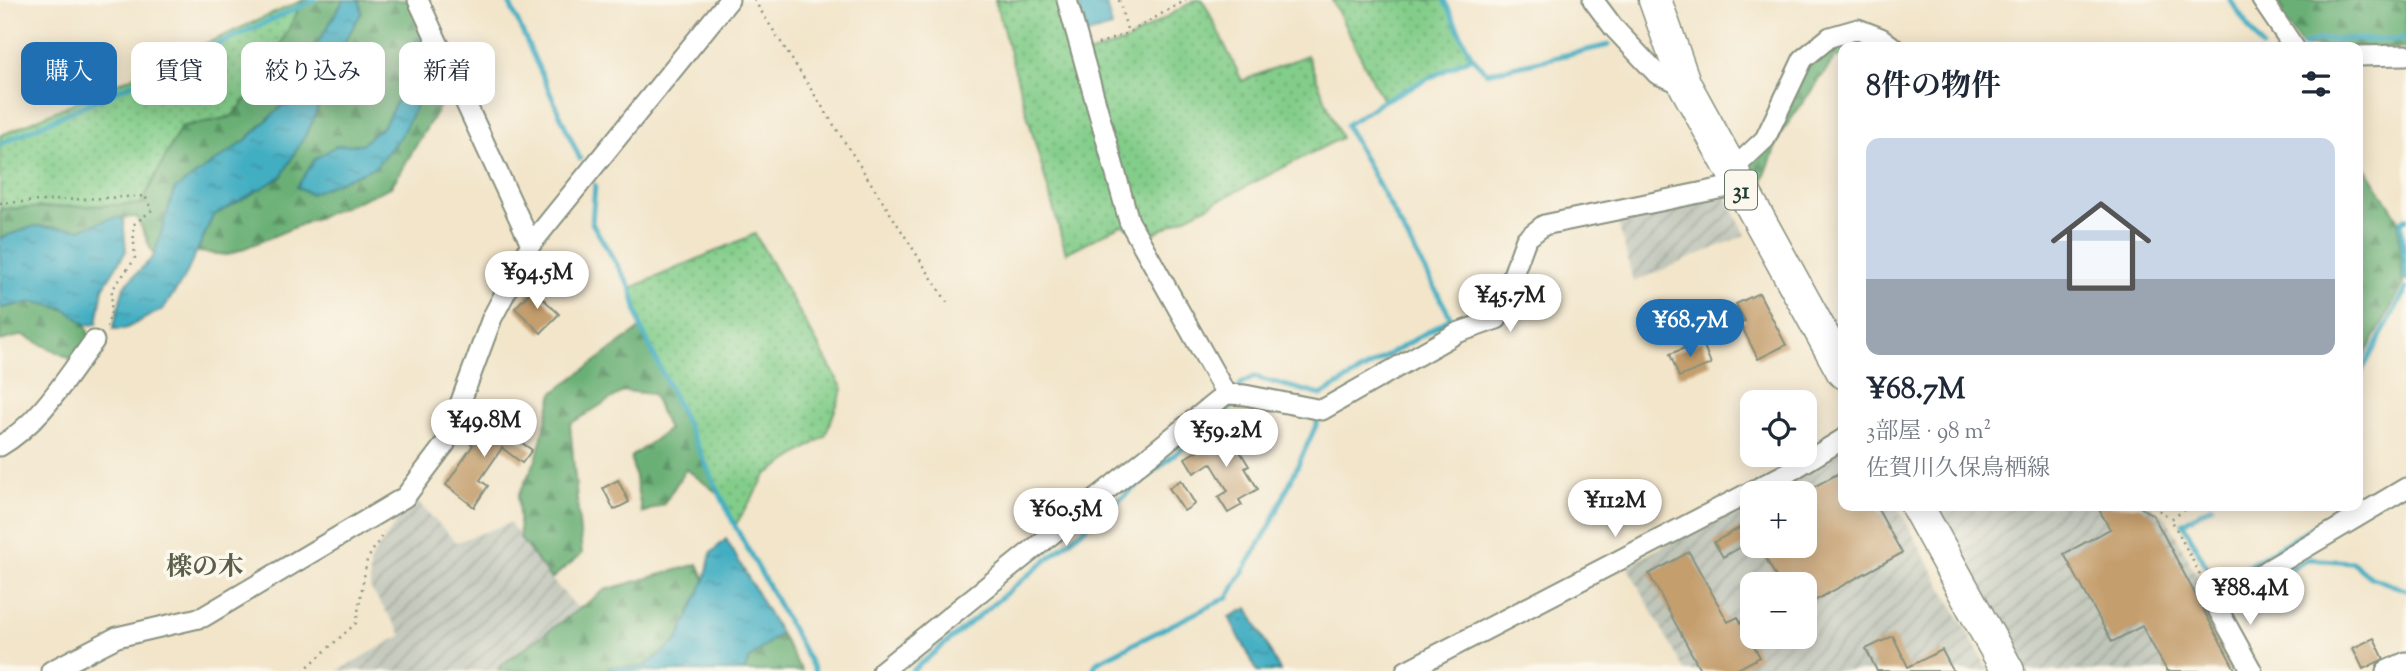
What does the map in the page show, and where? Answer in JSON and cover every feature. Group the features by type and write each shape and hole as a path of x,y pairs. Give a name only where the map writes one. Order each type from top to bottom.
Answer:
{"main road":[{"name":"31","path":"1655,0 1685,85 1838,363"},
{"path":"1920,511 2008,671"}],"street":[{"path":"418,0 531,244"},
{"path":"51,671 117,637 203,617 405,497 445,444 492,318 531,244 729,0"},
{"path":"1067,0 1129,221 1235,394 1322,410 1457,334 1497,318 1526,239 1544,225 1735,178 1765,139 1803,59 1830,37 1858,29 1887,42"},
{"path":"1593,0 1614,28 1657,74 1685,85"},
{"path":"2262,0 2291,42"},
{"path":"2363,56 2406,54"},
{"path":"0,446 18,435 41,411 94,341"},
{"path":"882,671 1235,394"},
{"path":"1406,671 1789,472 1838,442"},
{"path":"2252,671 2220,598 2406,488"},
{"path":"2386,671 2406,662"}],"path":[{"path":"754,0 947,302"},
{"path":"1119,0 1128,33"},
{"path":"1081,50 1128,33 1186,0"},
{"path":"0,203 145,196 152,209 133,225 135,259 112,290 111,313 104,336 94,341"},
{"path":"2160,511 2171,519 2220,598"},
{"path":"2171,519 2183,511"},
{"path":"303,671 356,623 367,560 386,529"}],"shaded area":[{"path":"1724,193 1746,235 1633,282 1617,218"},
{"path":"1838,450 1838,511 1900,511 1989,671 1685,671 1627,566 1740,504 1740,558 1817,558 1817,481 1781,481 1806,467 1817,467 1817,461"},
{"path":"413,497 456,542 510,523 551,579 579,609 500,666 498,671 337,671 402,635 370,588 370,561"},
{"path":"1935,511 2157,511 2167,519 2247,671 2022,671"}],"green space":[{"path":"303,0 282,42 241,42 242,105 231,117 181,127 141,204 0,209 0,136 69,105 117,105 117,83 131,77 131,105 227,105 227,42 209,42"},
{"path":"303,0 344,0 318,42 282,42"},
{"path":"359,0 408,0 428,42 399,42 399,97 385,124 362,144 335,146 307,173 297,187 310,194 375,167 401,136 405,105 440,105 391,187 228,255 197,252 213,216 281,177 312,123 319,105 385,105 385,42 344,42 362,12"},
{"path":"995,0 1059,0 1076,58 1125,42 1195,0 1203,0 1242,81 1307,55 1341,138 1151,235 1121,225 1066,253"},
{"path":"1332,0 1444,0 1472,57 1383,101"},
{"path":"2270,0 2406,0 2406,49 2363,48 2363,42 2299,42"},
{"path":"1855,37 1871,42 1840,42"},
{"path":"1838,43 1838,58 1835,58 1781,133 1759,191 1747,167 1809,62 1825,47"},
{"path":"242,105 283,105 245,141 174,190 154,256 137,217 113,218 80,229 35,226 0,238 0,209 141,204 181,127 231,117"},
{"path":"2363,163 2398,218 2403,285 2363,359"},
{"path":"755,234 843,389 825,436 766,475 735,526 641,328 631,288"},
{"path":"34,302 69,311 82,321 90,338 71,359 23,335 0,341 0,308"},
{"path":"641,328 720,495 686,469 664,504 642,513 631,457 668,430 653,394 624,391 570,424 582,554 551,579 520,538 518,496 536,460 553,393"},
{"path":"698,564 705,580 677,641 644,667 611,667 604,671 498,671 500,666 605,590"},
{"path":"780,633 802,671 744,671 750,658"}],"water":[{"path":"344,0 359,0 362,12 344,42 318,42"},
{"path":"1077,0 1105,0 1112,27 1087,34"},
{"path":"399,97 399,105 416,105 401,136 375,167 310,194 297,187 315,159 336,146 362,144 385,124"},
{"path":"283,105 319,105 312,123 281,177 213,216 184,279 163,309 125,329 113,329 124,286 154,256 174,190 245,141"},
{"path":"113,218 123,218 126,251 103,288 97,324 87,325 64,308 34,302 0,308 0,238 35,226 80,229"},
{"path":"726,539 780,633 750,658 744,671 604,671 611,667 644,667 677,641 705,580 711,553"},
{"path":"1248,608 1280,671 1257,671 1229,617"}],"building":[{"path":"533,289 559,314 541,333 515,308"},
{"path":"1759,293 1786,345 1758,359 1740,323 1745,321 1736,304"},
{"path":"1702,341 1711,364 1679,377 1670,354"},
{"path":"482,415 532,450 522,463 502,448 480,480 488,486 474,507 446,485 473,445 471,444 476,437 469,433"},
{"path":"1228,432 1249,466 1245,468 1258,489 1239,500 1242,505 1228,513 1218,497 1228,491 1211,463 1194,473 1185,458"},
{"path":"1838,474 1838,511 1879,511 1902,553 1817,600 1817,572 1773,572 1766,558 1817,558 1817,485"},
{"path":"618,480 629,502 614,510 603,488"},
{"path":"1181,480 1195,504 1184,511 1169,488"},
{"path":"2100,511 2146,511 2153,515 2236,671 2167,671 2142,626 2112,642 2064,554 2110,529"},
{"path":"1740,528 1740,548 1723,557 1714,542"},
{"path":"1689,552 1728,622 1738,617 1740,621 1740,649 1756,649 1760,657 1734,671 1701,671 1649,574"},
{"path":"1893,636 1908,667 1942,650 1953,671 1877,671 1866,649"},
{"path":"2374,638 2384,659 2363,669 2353,648"}],"waterway":[{"path":"0,144 315,0"},
{"path":"508,0 580,159"},
{"path":"1444,0 1472,57"},
{"path":"2230,0 2259,42"},
{"path":"2315,42 2406,38"},
{"path":"912,671 1232,407 1241,384 1254,377 1321,395 1451,318 1346,125 1383,101 1472,57 1487,73 1609,45"},
{"path":"595,185 592,223 631,288 641,328 735,526 815,671"},
{"path":"2406,219 2401,222 2406,280"},
{"path":"2363,369 2406,289"},
{"path":"1092,671 1097,662 1228,597 1270,526 1319,419"},
{"path":"2363,496 2406,471"},
{"path":"2203,511 2183,523 2220,592"},
{"path":"2216,585 2340,511"},
{"path":"2227,606 2308,559 2352,562 2370,577 2406,590"}],"district":[{"name":"檪の木","path":"205,566"}]}
